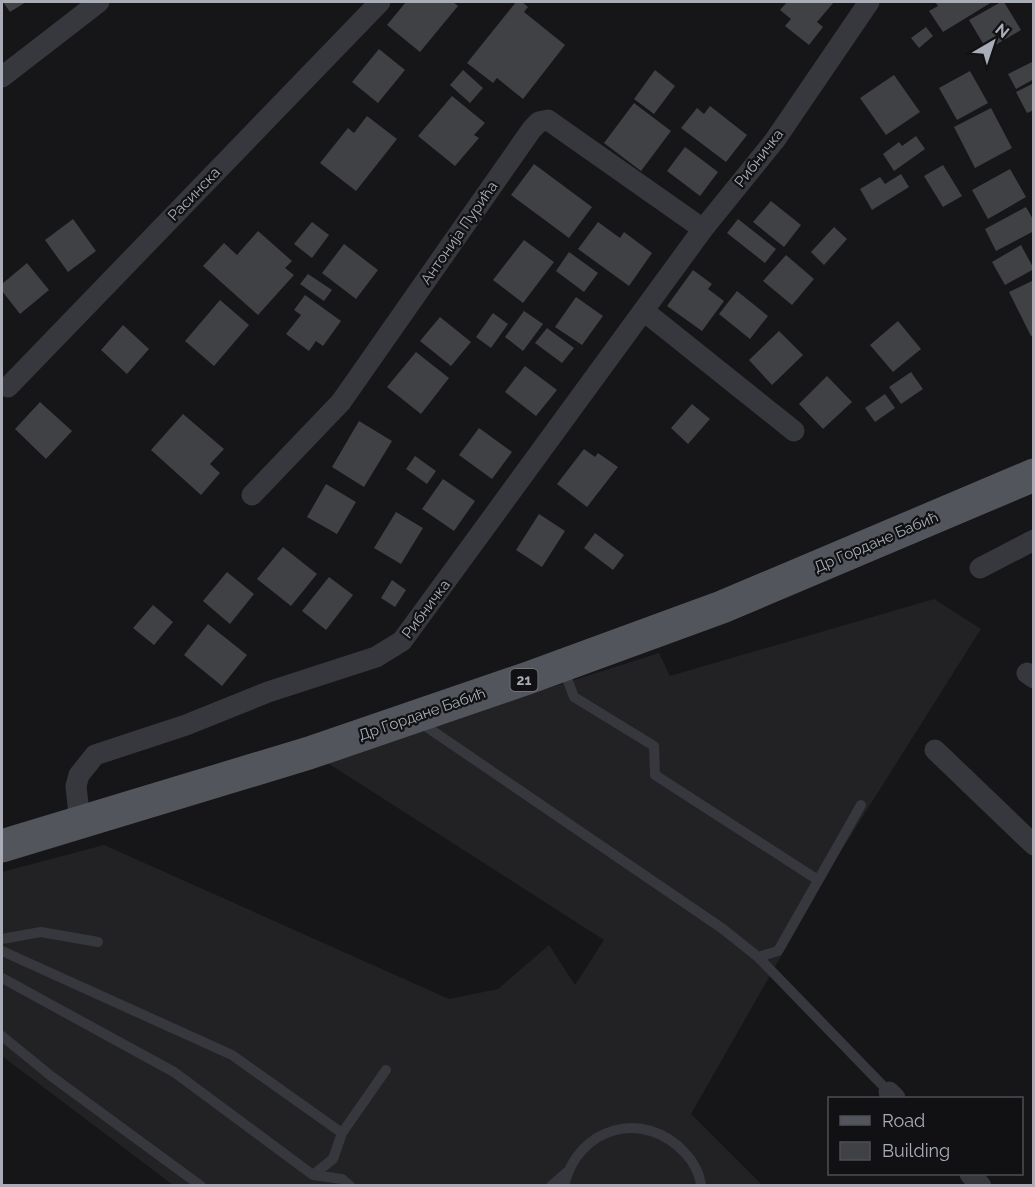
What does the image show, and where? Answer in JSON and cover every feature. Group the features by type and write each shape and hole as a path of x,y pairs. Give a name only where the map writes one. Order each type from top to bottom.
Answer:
{"main road":[{"name":"Др Гордане Бабић","path":"2,846 309,753 562,666 722,607 1034,475"}],"street":[{"path":"2,76 99,2"},
{"name":"Расинска","path":"8,387 380,2"},
{"name":"Рибничка","path":"80,823 76,786 79,775 95,756 186,725 268,692 376,657 402,641 704,229 775,140 869,2"},
{"name":"Антонија Пурића","path":"252,495 341,402 539,122 548,120 704,229"},
{"path":"644,311 794,431"},
{"path":"981,568 1034,540"},
{"path":"935,750 1034,845"}],"lane":[{"path":"562,666 574,698 654,746 655,775 818,880"},
{"path":"412,718 723,929 758,957 892,1095"},
{"path":"758,957 778,951 861,805"},
{"path":"2,939 41,932 98,942"},
{"path":"2,951 232,1055 342,1133"},
{"path":"2,978 174,1072 313,1175 342,1179 350,1185"},
{"path":"2,1036 51,1076 201,1185"},
{"path":"313,1175 333,1160 342,1133 386,1070"},
{"path":"551,1185 567,1171 578,1153 594,1139 614,1130 636,1128 658,1132 677,1144 692,1160 701,1185"},
{"path":"564,1185 567,1171"}],"shaded area":[{"path":"934,599 981,629 841,851 691,1114 762,1185 173,1185 2,1056 2,872 104,845 449,999 498,989 549,945 575,985 604,940 323,760 659,653 670,676"}],"building":[{"path":"3,2 26,2 10,12"},
{"path":"406,2 453,2 458,6 420,52 387,25"},
{"path":"516,2 522,2 528,7 524,12 565,45 523,99 497,78 493,83 467,63"},
{"path":"787,2 834,2 817,22 823,27 809,45 785,26 791,19 780,10"},
{"path":"935,2 992,2 943,32 929,11 938,6"},
{"path":"1004,2 1021,30 987,50 969,20"},
{"path":"926,27 933,36 919,48 911,38"},
{"path":"379,49 405,70 378,103 352,82"},
{"path":"1034,61 1034,79 1016,89 1008,74"},
{"path":"463,70 483,88 470,103 450,85"},
{"path":"655,70 675,86 654,114 634,99"},
{"path":"970,71 988,103 957,120 939,88"},
{"path":"894,75 920,112 886,135 860,98"},
{"path":"1034,83 1034,110 1027,113 1016,92"},
{"path":"452,96 485,123 474,135 479,138 455,166 418,136"},
{"path":"634,103 671,131 641,171 604,143"},
{"path":"710,106 747,135 726,162 681,128 697,108 704,114"},
{"path":"991,108 1012,148 975,168 954,127"},
{"path":"367,116 397,139 356,191 320,163 348,128 354,133"},
{"path":"916,136 925,149 894,171 883,154 899,142 902,146"},
{"path":"685,147 718,172 700,196 667,171"},
{"path":"534,164 592,207 569,238 511,195"},
{"path":"943,165 962,196 943,207 924,176"},
{"path":"1010,169 1026,197 988,219 972,190"},
{"path":"901,174 909,187 872,210 860,189 880,177 885,184"},
{"path":"771,201 801,225 784,247 753,222"},
{"path":"1026,207 1034,221 1034,231 996,251 985,229"},
{"path":"73,219 96,251 68,272 45,240"},
{"path":"738,219 776,249 765,263 727,233"},
{"path":"312,222 329,235 312,258 294,244"},
{"path":"598,222 620,238 624,232 652,253 629,286 578,249"},
{"path":"834,227 847,239 824,265 811,252"},
{"path":"258,231 292,261 285,268 294,275 258,315 203,266 224,243 237,255"},
{"path":"524,240 554,262 523,303 493,280"},
{"path":"344,244 378,270 356,299 322,273"},
{"path":"1021,245 1034,269 1005,285 992,262"},
{"path":"569,252 598,273 584,292 556,271"},
{"path":"786,255 814,279 792,305 763,281"},
{"path":"27,263 49,290 20,314 2,291 2,284"},
{"path":"693,270 712,284 708,289 724,301 702,331 667,306"},
{"path":"308,274 332,290 324,301 300,284"},
{"path":"1034,280 1034,335 1031,336 1009,292"},
{"path":"737,291 768,316 750,339 719,314"},
{"path":"305,295 341,321 323,346 316,341 309,351 286,334 301,315 294,310"},
{"path":"576,297 603,316 582,345 555,327"},
{"path":"220,300 249,325 214,366 185,341"},
{"path":"524,311 543,324 523,351 505,337"},
{"path":"493,313 508,324 491,348 476,337"},
{"path":"440,317 471,342 451,366 420,341"},
{"path":"898,321 921,349 893,372 870,345"},
{"path":"123,325 149,349 127,374 101,350"},
{"path":"547,328 574,348 562,363 535,343"},
{"path":"779,331 803,355 772,385 749,360"},
{"path":"416,352 449,378 421,414 387,387"},
{"path":"525,366 557,390 536,416 505,392"},
{"path":"911,372 923,389 901,404 889,387"},
{"path":"827,376 852,402 823,429 799,404"},
{"path":"885,394 895,408 875,422 865,408"},
{"path":"40,402 72,431 46,459 15,429"},
{"path":"692,404 710,419 688,444 671,428"},
{"path":"183,414 224,449 210,464 220,473 201,495 151,450"},
{"path":"359,421 392,441 364,487 332,467"},
{"path":"479,428 512,452 492,479 459,455"},
{"path":"584,449 595,457 598,453 618,467 587,507 557,484"},
{"path":"415,456 436,471 427,484 406,469"},
{"path":"443,479 475,501 454,531 422,509"},
{"path":"326,484 356,502 337,534 307,517"},
{"path":"396,512 423,528 401,564 374,548"},
{"path":"539,514 565,531 542,567 516,550"},
{"path":"595,533 624,555 613,570 584,548"},
{"path":"283,547 317,574 291,606 257,579"},
{"path":"227,572 254,594 230,624 203,601"},
{"path":"329,577 353,595 326,630 302,611"},
{"path":"392,580 406,590 395,607 381,598"},
{"path":"153,605 173,622 154,645 133,628"},
{"path":"208,624 247,655 222,686 184,655"}]}
